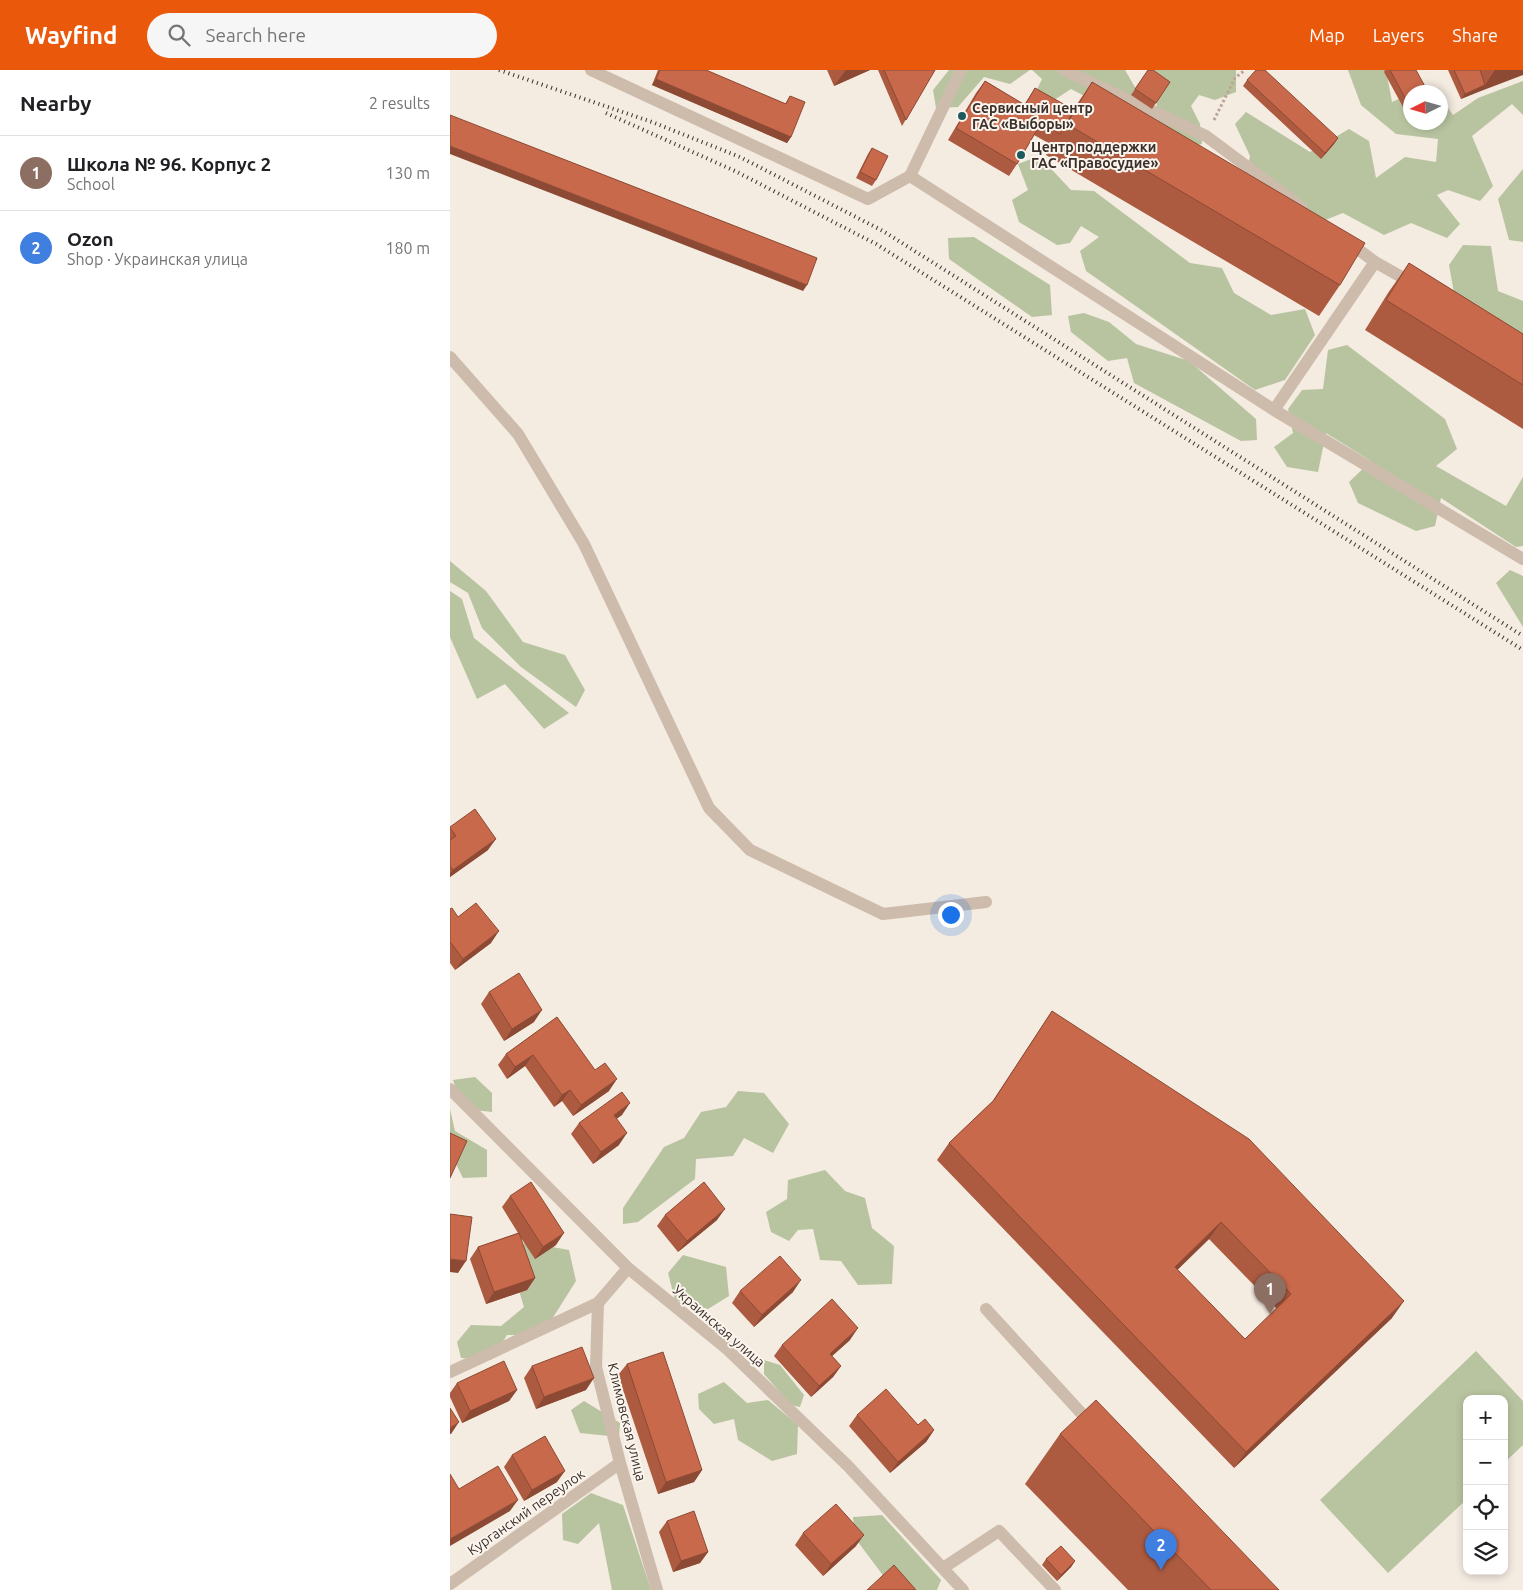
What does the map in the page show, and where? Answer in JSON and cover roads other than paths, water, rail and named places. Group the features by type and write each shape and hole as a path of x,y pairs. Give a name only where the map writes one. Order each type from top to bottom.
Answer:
{"street":[{"path":"591,70 868,199 910,176 961,70"},
{"path":"1064,70 1206,136 1314,216"},
{"path":"910,176 1274,410 1523,558"},
{"path":"1336,233 1375,262 1424,290"},
{"path":"1274,410 1375,262"},
{"path":"450,357 518,434 584,544 710,808 750,850 883,914 986,902"},
{"name":"Украинская улица","path":"450,1089 628,1268 740,1362 848,1466 964,1590"},
{"path":"450,1372 598,1303 628,1268"},
{"name":"Климовская улица","path":"598,1303 596,1367 620,1463 657,1590"},
{"path":"986,1309 1099,1433"},
{"name":"Курганский переулок","path":"450,1584 620,1463"},
{"path":"943,1568 1000,1531 1055,1590"}],"railway":[{"path":"499,70 652,122 740,157 883,231 1523,636"},
{"path":"606,113 735,171 876,244 1523,650"}],"place":[{"name":"Сервисный центр ГАС «Выборы»","path":"962,116"},
{"name":"Центр поддержки ГАС «Правосудие»","path":"1021,155"},
{"name":"Школа № 96. Корпус 2","path":"1270,1314"},
{"name":"Ozon","path":"1161,1570"}]}
